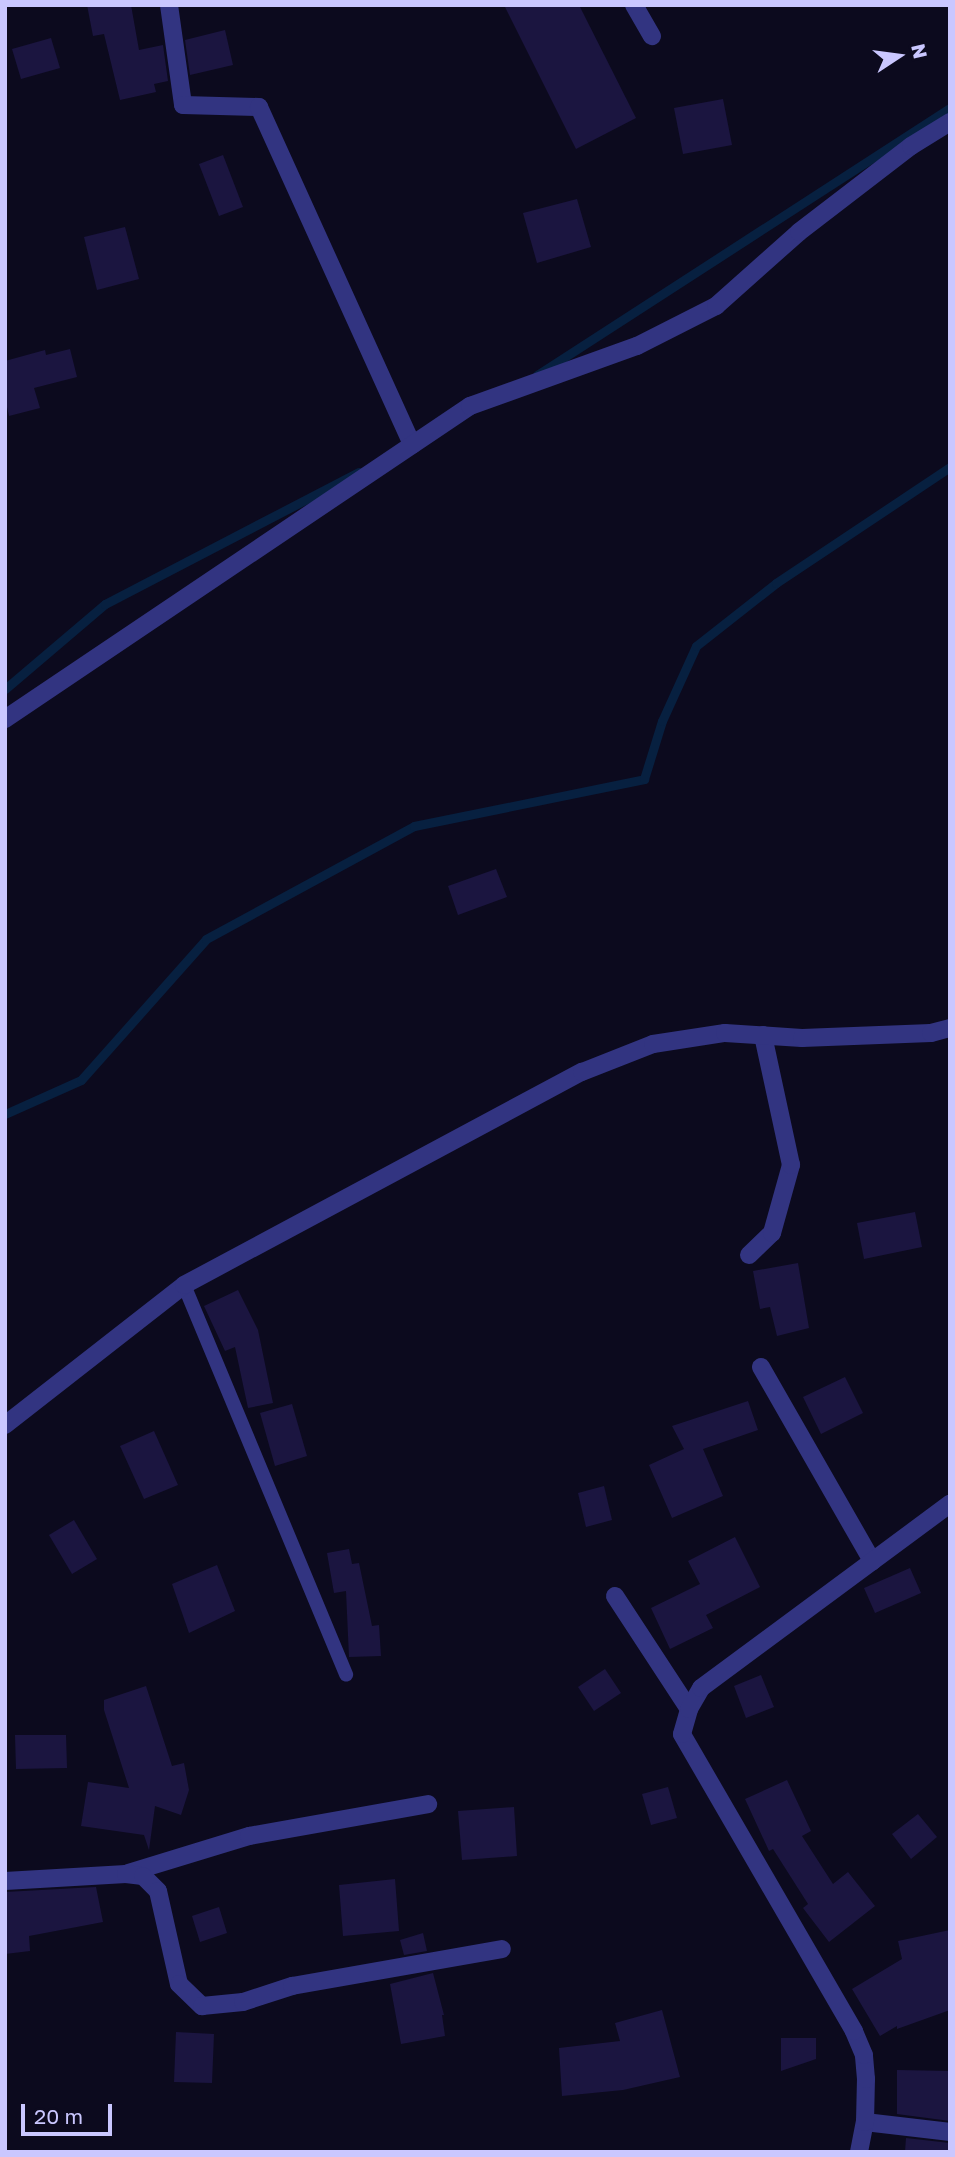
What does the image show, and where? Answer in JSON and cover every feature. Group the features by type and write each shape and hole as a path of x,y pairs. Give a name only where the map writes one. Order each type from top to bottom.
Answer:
{"street":[{"path":"169,5 183,105 260,107 412,446"},
{"path":"634,5 652,36"},
{"path":"5,719 470,407 637,346 716,306 799,232 911,146 950,122"},
{"path":"5,1425 184,1285 582,1073 653,1044 726,1033 802,1038 931,1033 950,1028"},
{"path":"749,1255 772,1233 791,1165 763,1035"},
{"path":"761,1367 872,1561"},
{"path":"859,2152 865,2122 864,2055 854,2031 682,1734 689,1709 701,1688 950,1504"},
{"path":"615,1596 689,1709"},
{"path":"126,1874 249,1836 428,1804"},
{"path":"5,1881 126,1874 143,1876 158,1891 174,1971 179,1983 202,2006 243,2002 292,1986 502,1949"},
{"path":"865,2122 950,2132"}],"lane":[{"path":"184,1285 346,1675"}],"building":[{"path":"87,5 131,5 139,50 163,45 168,81 154,84 156,92 120,100 104,34 93,36"},
{"path":"504,5 579,5 636,118 576,149"},
{"path":"225,30 233,65 190,75 185,40"},
{"path":"51,38 60,68 21,79 12,49"},
{"path":"723,99 732,145 683,154 674,108"},
{"path":"223,155 243,207 219,216 199,164"},
{"path":"577,199 591,247 537,263 523,213"},
{"path":"125,227 139,279 97,290 84,237"},
{"path":"70,349 77,377 34,388 40,408 9,416 5,398 5,361 45,350 46,355"},
{"path":"496,869 507,897 458,915 448,886"},
{"path":"915,1212 922,1247 864,1259 857,1223"},
{"path":"798,1263 809,1328 777,1336 770,1307 760,1309 753,1271"},
{"path":"238,1290 258,1330 273,1403 248,1408 235,1347 225,1351 204,1306"},
{"path":"845,1377 863,1413 821,1434 803,1397"},
{"path":"748,1401 758,1430 703,1449 723,1496 672,1518 649,1465 684,1449 672,1426"},
{"path":"292,1404 307,1456 275,1466 260,1413"},
{"path":"154,1431 178,1485 144,1499 120,1446"},
{"path":"604,1486 612,1520 586,1527 578,1493"},
{"path":"74,1520 97,1559 72,1574 49,1535"},
{"path":"735,1537 760,1587 706,1615 713,1628 670,1649 651,1608 700,1584 688,1561"},
{"path":"349,1549 352,1564 359,1563 372,1626 379,1625 381,1656 349,1657 346,1591 334,1593 327,1553"},
{"path":"217,1565 235,1611 189,1633 172,1584"},
{"path":"910,1568 921,1593 875,1613 864,1588"},
{"path":"605,1669 621,1693 594,1711 578,1687"},
{"path":"761,1675 774,1707 746,1718 734,1686"},
{"path":"146,1686 172,1766 184,1763 189,1790 181,1815 155,1806 149,1850 144,1835 81,1826 88,1782 129,1788 104,1710 104,1700"},
{"path":"15,1735 66,1735 67,1768 16,1769"},
{"path":"787,1780 811,1831 802,1836 833,1884 848,1872 875,1906 829,1942 803,1908 808,1904 773,1849 769,1851 745,1799"},
{"path":"668,1787 677,1818 651,1825 642,1794"},
{"path":"514,1807 517,1856 462,1860 458,1811"},
{"path":"918,1814 937,1837 911,1859 892,1834"},
{"path":"395,1879 399,1931 343,1936 339,1885"},
{"path":"96,1887 103,1922 29,1936 30,1951 5,1954 5,1892"},
{"path":"219,1907 227,1933 200,1942 192,1916"},
{"path":"950,1930 950,2010 897,2029 897,2026 880,2036 852,1989 902,1959 898,1941"},
{"path":"423,1933 427,1951 404,1955 400,1940"},
{"path":"433,1973 444,2015 445,2036 401,2044 390,1984"},
{"path":"662,2010 680,2077 623,2090 562,2096 559,2048 620,2041 615,2023"},
{"path":"176,2032 214,2034 212,2083 174,2082"},
{"path":"781,2038 816,2038 816,2059 781,2071"},
{"path":"897,2070 950,2071 950,2121 897,2114"},
{"path":"906,2138 950,2143 950,2152 905,2152"}],"waterway":[{"path":"537,375 950,108"},
{"path":"5,1114 81,1080 206,939 414,826 644,779 662,721 696,646 776,583 950,467"},
{"path":"5,689 105,604 359,472"}]}
